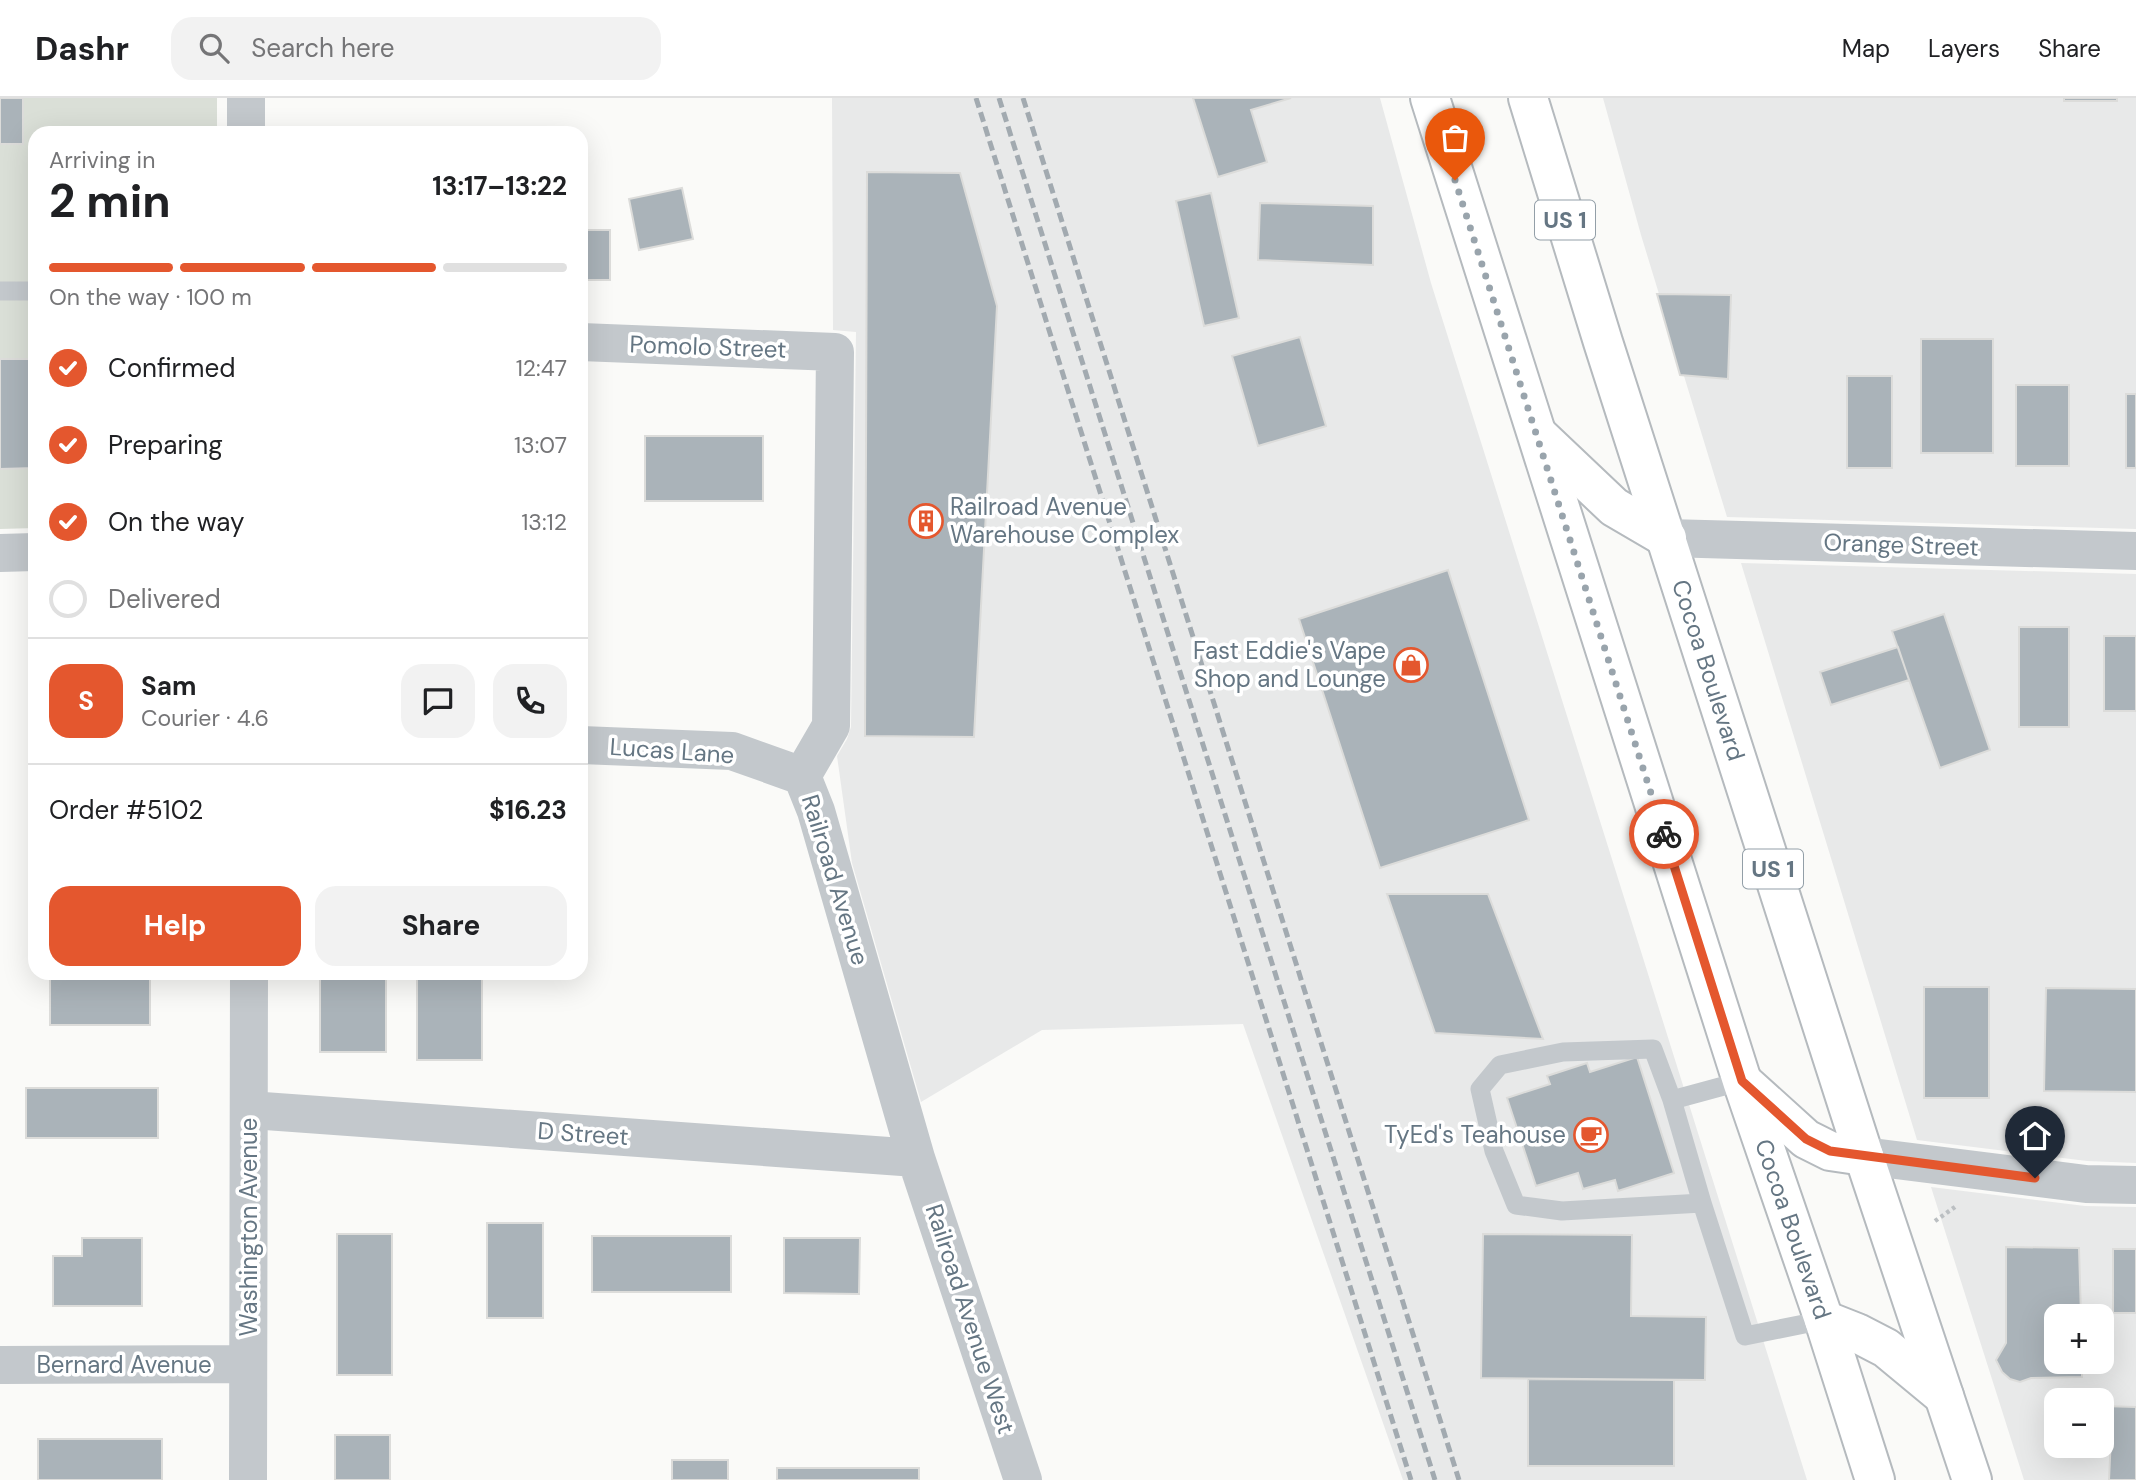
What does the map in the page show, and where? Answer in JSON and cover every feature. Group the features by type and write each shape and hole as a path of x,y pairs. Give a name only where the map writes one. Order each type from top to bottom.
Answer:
{"main road":[{"name":"Cocoa Boulevard","path":"1430,98 1742,1081 1824,1320 1875,1480"},
{"name":"Cocoa Boulevard","path":"1528,98 1599,330 1864,1156 1972,1480"},
{"path":"1536,433 1614,507 1667,538"},
{"path":"1742,1081 1806,1139 1830,1151 1864,1156"},
{"path":"1824,1320 1886,1348 1944,1396"}],"street":[{"path":"246,98 246,126"},
{"name":"Pomolo Street","path":"588,342 835,352"},
{"name":"Railroad Avenue","path":"835,352 831,726 802,776 816,811 916,1158"},
{"name":"Orange Street","path":"1667,538 2136,551"},
{"path":"0,553 28,552"},
{"name":"Lucas Lane","path":"588,745 732,751 802,776"},
{"name":"Washington Avenue","path":"247,1480 249,980"},
{"name":"D Street","path":"250,1110 916,1158"},
{"path":"1864,1156 2086,1184 2136,1185"},
{"name":"Railroad Avenue West","path":"916,1158 1023,1480"},
{"name":"Bernard Avenue","path":"0,1365 248,1364"}],"lane":[{"path":"0,291 28,291"},
{"path":"1702,1203 1562,1211 1516,1205 1494,1151 1480,1089 1500,1065 1563,1052 1653,1049 1672,1100 1745,1336 1824,1320"},
{"path":"1672,1100 1742,1081"}],"shaded area":[{"path":"0,98 217,98 217,126 28,126 28,528 0,529"},
{"path":"832,98 1380,98 1431,283 1807,1480 1403,1480 1243,1024 1042,1030 921,1102 852,863 837,756 851,727 856,332 833,330"},
{"path":"1603,98 2136,98 2136,529 1727,517 1641,235"},
{"path":"1741,563 2136,574 2136,1163 2087,1161 1917,1140"},
{"path":"1931,1187 2085,1206 2136,1207 2136,1480 2024,1480"}],"building":[{"path":"0,98 23,98 23,144 0,144"},
{"path":"1193,98 1291,98 1251,110 1267,162 1218,177"},
{"path":"2064,98 2117,98 2117,101 2064,101"},
{"name":"Railroad Avenue Warehouse Complex","path":"867,172 960,173 997,306 974,737 865,736"},
{"path":"682,188 693,239 639,250 629,199"},
{"path":"1211,193 1239,318 1204,326 1176,201"},
{"path":"1260,203 1373,206 1373,265 1258,260"},
{"path":"588,230 610,230 610,280 588,280"},
{"path":"1657,294 1731,295 1728,379 1680,375"},
{"path":"1300,337 1326,426 1258,446 1232,356"},
{"path":"1921,339 1993,339 1993,453 1921,453"},
{"path":"0,359 28,359 28,468 0,469"},
{"path":"1847,376 1892,376 1892,468 1847,468"},
{"path":"2016,385 2069,385 2069,466 2016,466"},
{"path":"2126,394 2136,394 2136,468 2126,468"},
{"path":"645,436 763,436 763,501 645,501"},
{"path":"1448,570 1529,820 1380,868 1299,619"},
{"path":"1944,614 1990,750 1940,768 1892,631"},
{"path":"2019,627 2069,627 2069,727 2019,727"},
{"path":"2104,636 2136,636 2136,711 2104,711"},
{"path":"1898,647 1909,680 1831,705 1820,672"},
{"path":"1387,894 1488,894 1543,1039 1435,1033"},
{"path":"50,980 150,980 150,1025 50,1025"},
{"path":"320,980 386,980 386,1052 320,1052"},
{"path":"417,980 482,980 482,1060 417,1060"},
{"path":"1924,987 1989,987 1989,1098 1924,1098"},
{"path":"2046,988 2136,989 2136,1092 2044,1091"},
{"name":"TyEd's Teahouse","path":"1637,1057 1674,1173 1618,1191 1615,1180 1583,1189 1578,1173 1536,1186 1507,1098 1550,1084 1547,1076 1587,1063 1590,1072"},
{"path":"26,1088 158,1088 158,1138 26,1138"},
{"path":"487,1223 543,1223 543,1318 487,1318"},
{"path":"337,1234 392,1234 392,1375 337,1375"},
{"path":"1483,1234 1632,1235 1631,1316 1706,1317 1705,1380 1481,1378"},
{"path":"592,1236 731,1236 731,1292 592,1292"},
{"path":"82,1238 142,1238 142,1306 53,1306 53,1256 82,1256"},
{"path":"784,1238 860,1238 859,1294 784,1293"},
{"path":"2006,1247 2079,1248 2081,1304 2044,1304 2044,1374 2082,1374 2082,1377 2031,1378 2020,1382 2010,1379 2002,1372 1996,1360 2006,1343"},
{"path":"2113,1249 2136,1249 2136,1313 2114,1313"},
{"path":"1528,1379 1674,1380 1674,1466 1528,1466"},
{"path":"2114,1406 2136,1407 2136,1480 2109,1480 2110,1458 2114,1458"},
{"path":"335,1435 390,1435 390,1480 335,1480"},
{"path":"38,1439 162,1439 162,1480 38,1480"},
{"path":"672,1460 728,1460 728,1480 672,1480"},
{"path":"777,1468 919,1468 919,1480 777,1480"}],"railway":[{"path":"976,98 1411,1480"},
{"path":"999,98 1435,1480"},
{"path":"1023,98 1459,1480"}],"way so far":[{"path":"1455,180 1664,834"}],"place":[{"name":"Railroad Avenue Warehouse Complex","path":"926,521"},
{"name":"Fast Eddie's Vape Shop and Lounge","path":"1411,665"},
{"name":"TyEd's Teahouse","path":"1591,1135"}],"route":[{"path":"1664,834 1742,1081 1806,1139 1830,1151 2035,1178"}]}
